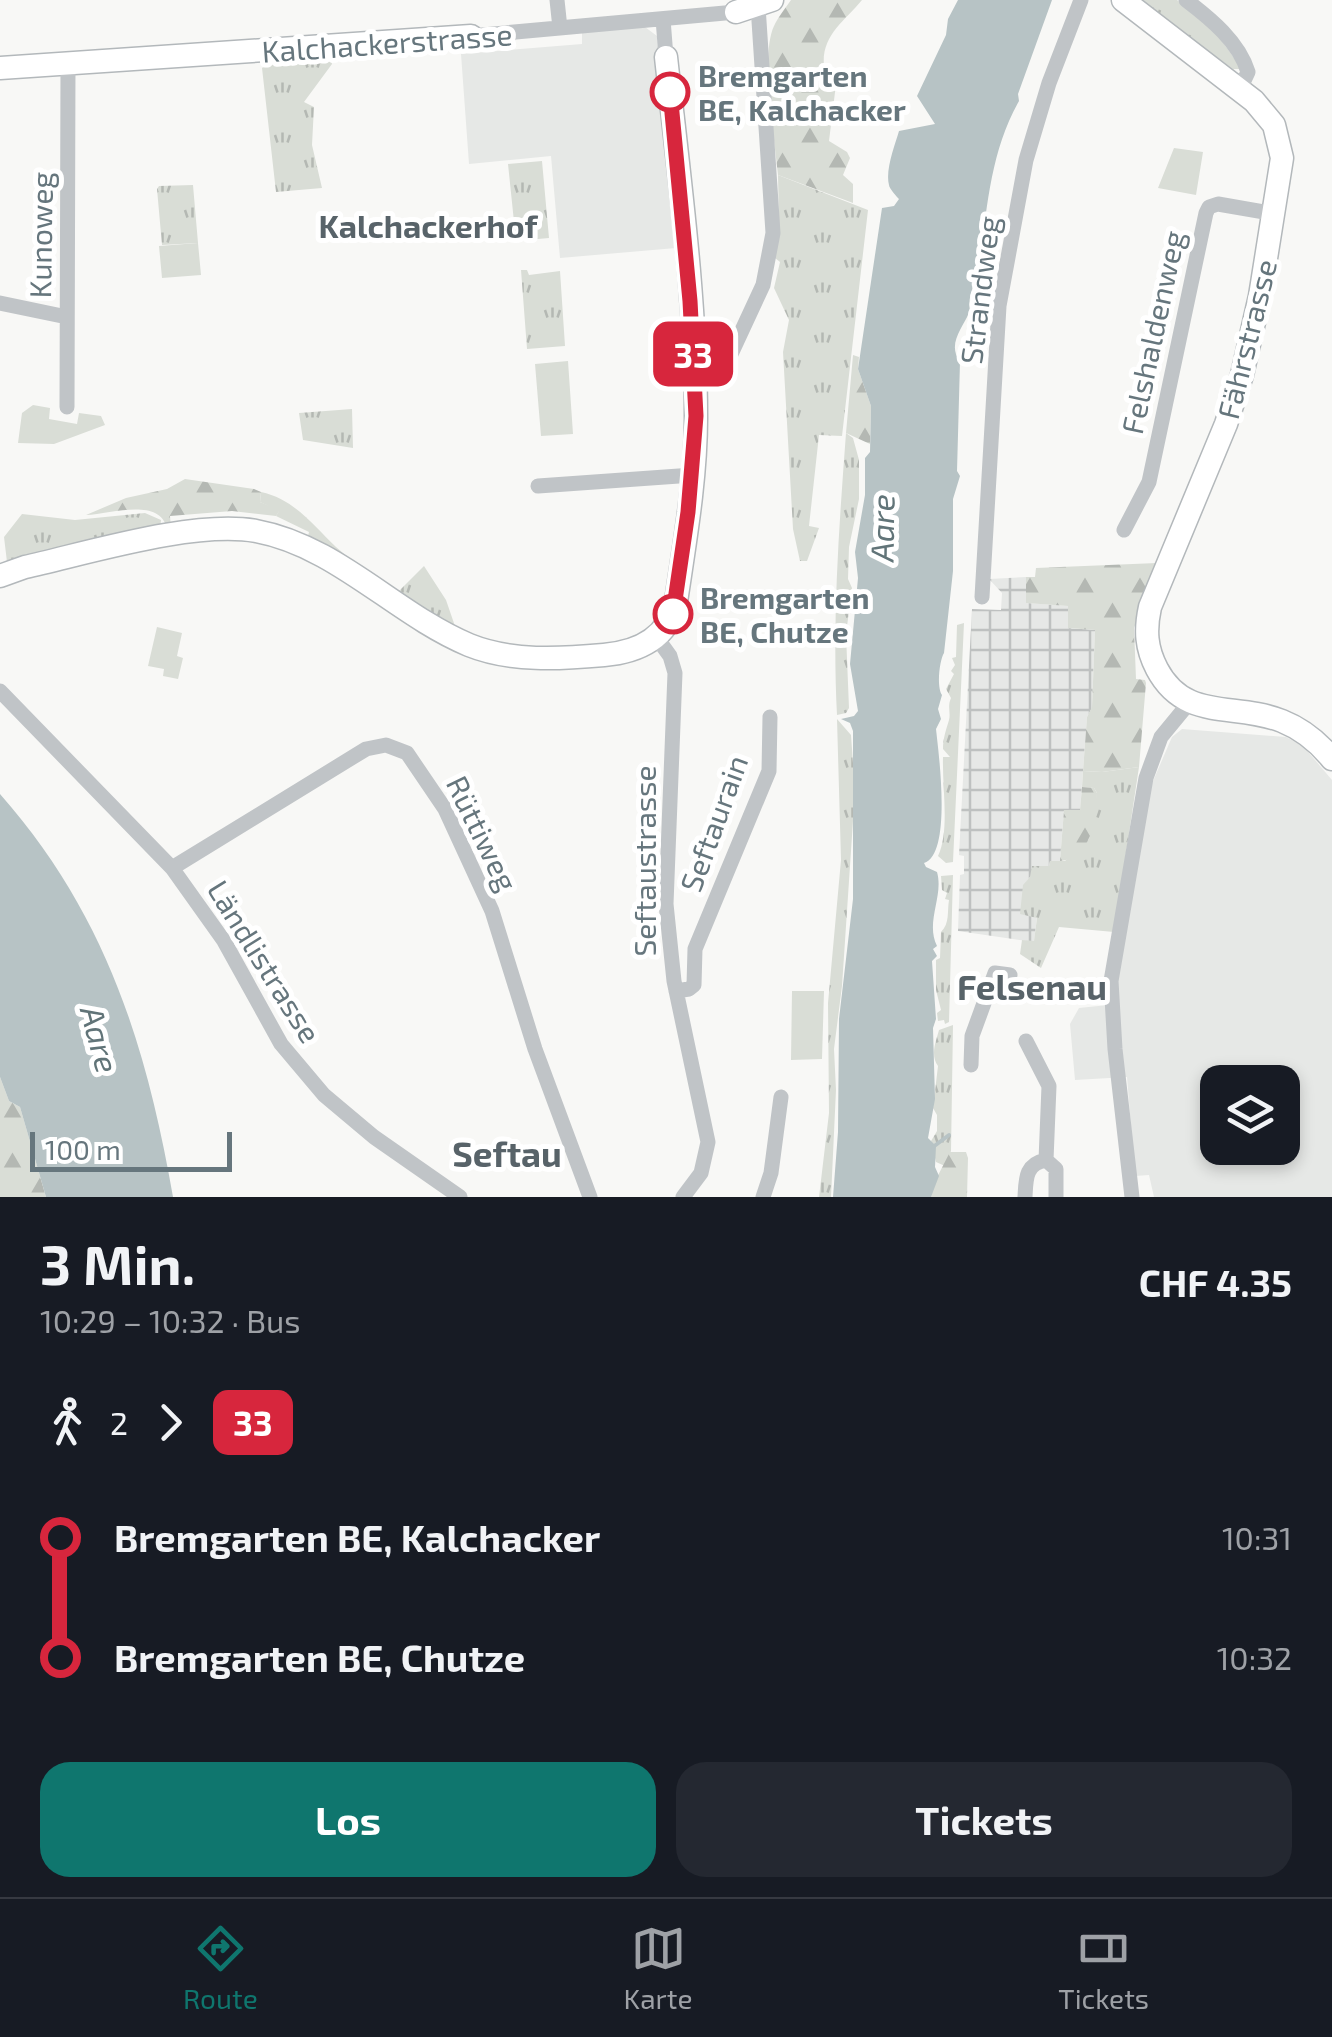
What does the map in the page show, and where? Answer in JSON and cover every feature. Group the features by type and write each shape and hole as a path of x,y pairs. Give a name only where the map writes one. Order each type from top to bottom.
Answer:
{"street":[{"path":"557,0 560,28"},
{"name":"Strandweg","path":"982,597 999,306 1026,160 1053,72 1081,0"},
{"name":"Fährstrasse","path":"1123,0 1240,89 1267,114 1279,136 1282,167 1275,214 1236,396 1148,616 1147,638 1153,660 1170,690 1198,705"},
{"path":"1186,0 1209,18 1239,52 1248,72 1240,89"},
{"path":"693,360 721,360 731,354 770,258 773,212 756,6"},
{"name":"Kalchackerstrasse","path":"0,68 472,36 756,6"},
{"path":"0,576 25,566 194,531 242,529 276,536 309,550 447,634 486,651 532,658 602,655 632,650 657,638 675,608 696,416 663,18"},
{"name":"Kunoweg","path":"67,407 68,64"},
{"name":"Felshaldenweg","path":"1124,530 1149,482 1206,212 1218,204 1275,214"},
{"path":"0,303 66,316"},
{"path":"538,486 692,474"},
{"name":"Seftaustrasse","path":"657,638 670,656 674,673 666,904 676,991 708,1142 701,1173 683,1197"},
{"name":"Ländlistrasse","path":"0,691 172,868 210,918 281,1044 324,1095 456,1196"},
{"path":"1132,1197 1113,1033 1112,981 1146,778 1161,737 1198,705 1285,722 1332,759"},
{"name":"Seftaurain","path":"676,991 694,985 694,949 769,770 770,716"},
{"name":"Rüttiweg","path":"172,868 366,749 386,745 406,753 446,809 492,911 529,1032 590,1197"},
{"path":"971,1065 972,1036 995,973 1010,975"},
{"path":"1026,1041 1049,1086 1046,1160 1056,1170 1056,1197"},
{"path":"763,1197 771,1172 781,1097"},
{"path":"1025,1197 1027,1172 1046,1160"}],"shaded area":[{"path":"645,27 657,36 676,248 560,258 551,156 469,164 461,54 582,44 582,32"},
{"path":"1026,577 1027,603 1068,606 1068,628 1095,630 1092,708 1087,717 1080,811 1064,810 1060,861 1050,861 1049,866 1026,882 1037,917 1034,942 958,931 960,875 964,874 964,856 959,855 972,609 1001,610 1002,593 989,579"},
{"path":"1182,729 1286,737 1303,746 1332,780 1332,1197 1154,1197 1149,1175 1135,1176 1127,1077 1075,1080 1070,1024 1079,1008 1118,1004 1117,981 1150,788 1172,737"}],"green space":[{"path":"791,0 862,0 835,30 824,56 824,67 837,76 829,141 850,158 843,175 853,184 853,203 778,175 768,57 774,26"},
{"path":"1139,0 1177,0 1214,30 1242,69 1233,69"},
{"path":"331,60 332,64 304,102 314,107 312,145 322,188 276,192 262,68 268,64"},
{"path":"1174,148 1203,152 1196,195 1158,188"},
{"path":"542,161 549,238 516,241 508,164"},
{"path":"778,175 868,210 842,436 819,435 809,526 819,528 807,561 800,561 793,529 783,352 789,320 774,288 780,262 775,258"},
{"path":"193,185 198,243 162,245 157,189"},
{"path":"198,243 201,275 162,278 159,246"},
{"path":"521,270 527,270 529,275 560,271 565,346 527,349"},
{"path":"853,355 859,357 858,369 871,406 870,444 846,433"},
{"path":"568,361 573,434 541,436 535,364"},
{"path":"33,405 50,408 49,419 77,424 79,413 101,416 105,425 54,444 18,443 22,413"},
{"path":"352,409 353,448 303,440 299,413"},
{"path":"846,433 853,438 859,460 859,499 849,547 849,708 837,715 836,609"},
{"path":"185,479 254,489 261,492 260,502 280,510 276,516 232,511 170,516 171,528 162,518 144,510 86,515 126,498 167,489"},
{"path":"261,492 293,507 374,576 307,540 309,532 276,516 279,511 260,502"},
{"path":"145,513 161,520 160,531 7,562 4,537 22,514 75,520"},
{"path":"1157,563 1134,628 1136,679 1146,683 1139,767 1083,771 1087,717 1092,707 1095,630 1068,628 1068,606 1026,603 1026,577 1035,577 1036,568"},
{"path":"424,566 446,600 457,632 396,594"},
{"path":"964,623 953,862 946,863 938,856 945,822 943,757 950,757 943,749 951,698 946,689 954,674 951,671 955,665 952,658 956,657 957,625"},
{"path":"157,627 182,633 177,656 183,658 178,679 163,676 164,669 148,666"},
{"path":"837,719 851,735 855,791 834,1049 831,1197 819,1197 829,1113 828,1003 841,860"},
{"path":"1139,767 1114,932 1059,927 1041,968 1020,954 1022,940 1034,941 1037,918 1020,914 1023,885 1032,866 1065,861 1089,839 1097,793 1094,788 1082,787 1083,771"},
{"path":"1082,787 1094,788 1097,793 1090,836 1079,853 1060,861 1064,810 1080,810"},
{"path":"953,875 949,1022 945,1024 944,1020 938,1021 937,1013 941,1010 936,960 940,958 949,900 942,890 941,876"},
{"path":"792,991 824,991 822,1059 791,1060"},
{"path":"953,1025 951,1151 945,1166 936,1162 931,1141 937,1131 933,1108 938,1066 934,1053 939,1030"},
{"path":"0,1077 9,1101 20,1107 46,1197 0,1197"},
{"path":"950,1152 966,1152 967,1197 931,1197 932,1187"}],"water":[{"name":"Aare","path":"958,0 1052,0 996,161 970,311 955,343 960,362 960,476 953,499 953,571 939,673 941,719 936,729 941,824 933,856 924,863 937,872 939,881 933,928 937,956 932,961 935,1099 928,1138 936,1146 935,1167 939,1176 931,1197 833,1197 839,1019 853,899 853,731 850,723 841,719 858,711 850,664 858,578 855,552 865,495 865,458 870,452 871,406 858,369 882,208 894,206 899,199 889,185 891,158 899,131 935,124 917,96"},
{"name":"Aare","path":"0,794 68,886 116,982 149,1086 173,1197 46,1197 20,1107 9,1101 0,1077"}],"waterway":[{"path":"933,1147 949,1135"}],"bus line":[{"name":"33","path":"670,92 690,301 696,416 688,512 673,614"}],"place":[{"name":"Bremgarten BE, Kalchacker","path":"670,92"},
{"name":"Bremgarten BE, Chutze","path":"673,614"}],"district":[{"name":"Kalchackerhof","path":"428,225"},
{"name":"Felsenau","path":"1032,986"},
{"name":"Seftau","path":"507,1153"}]}
